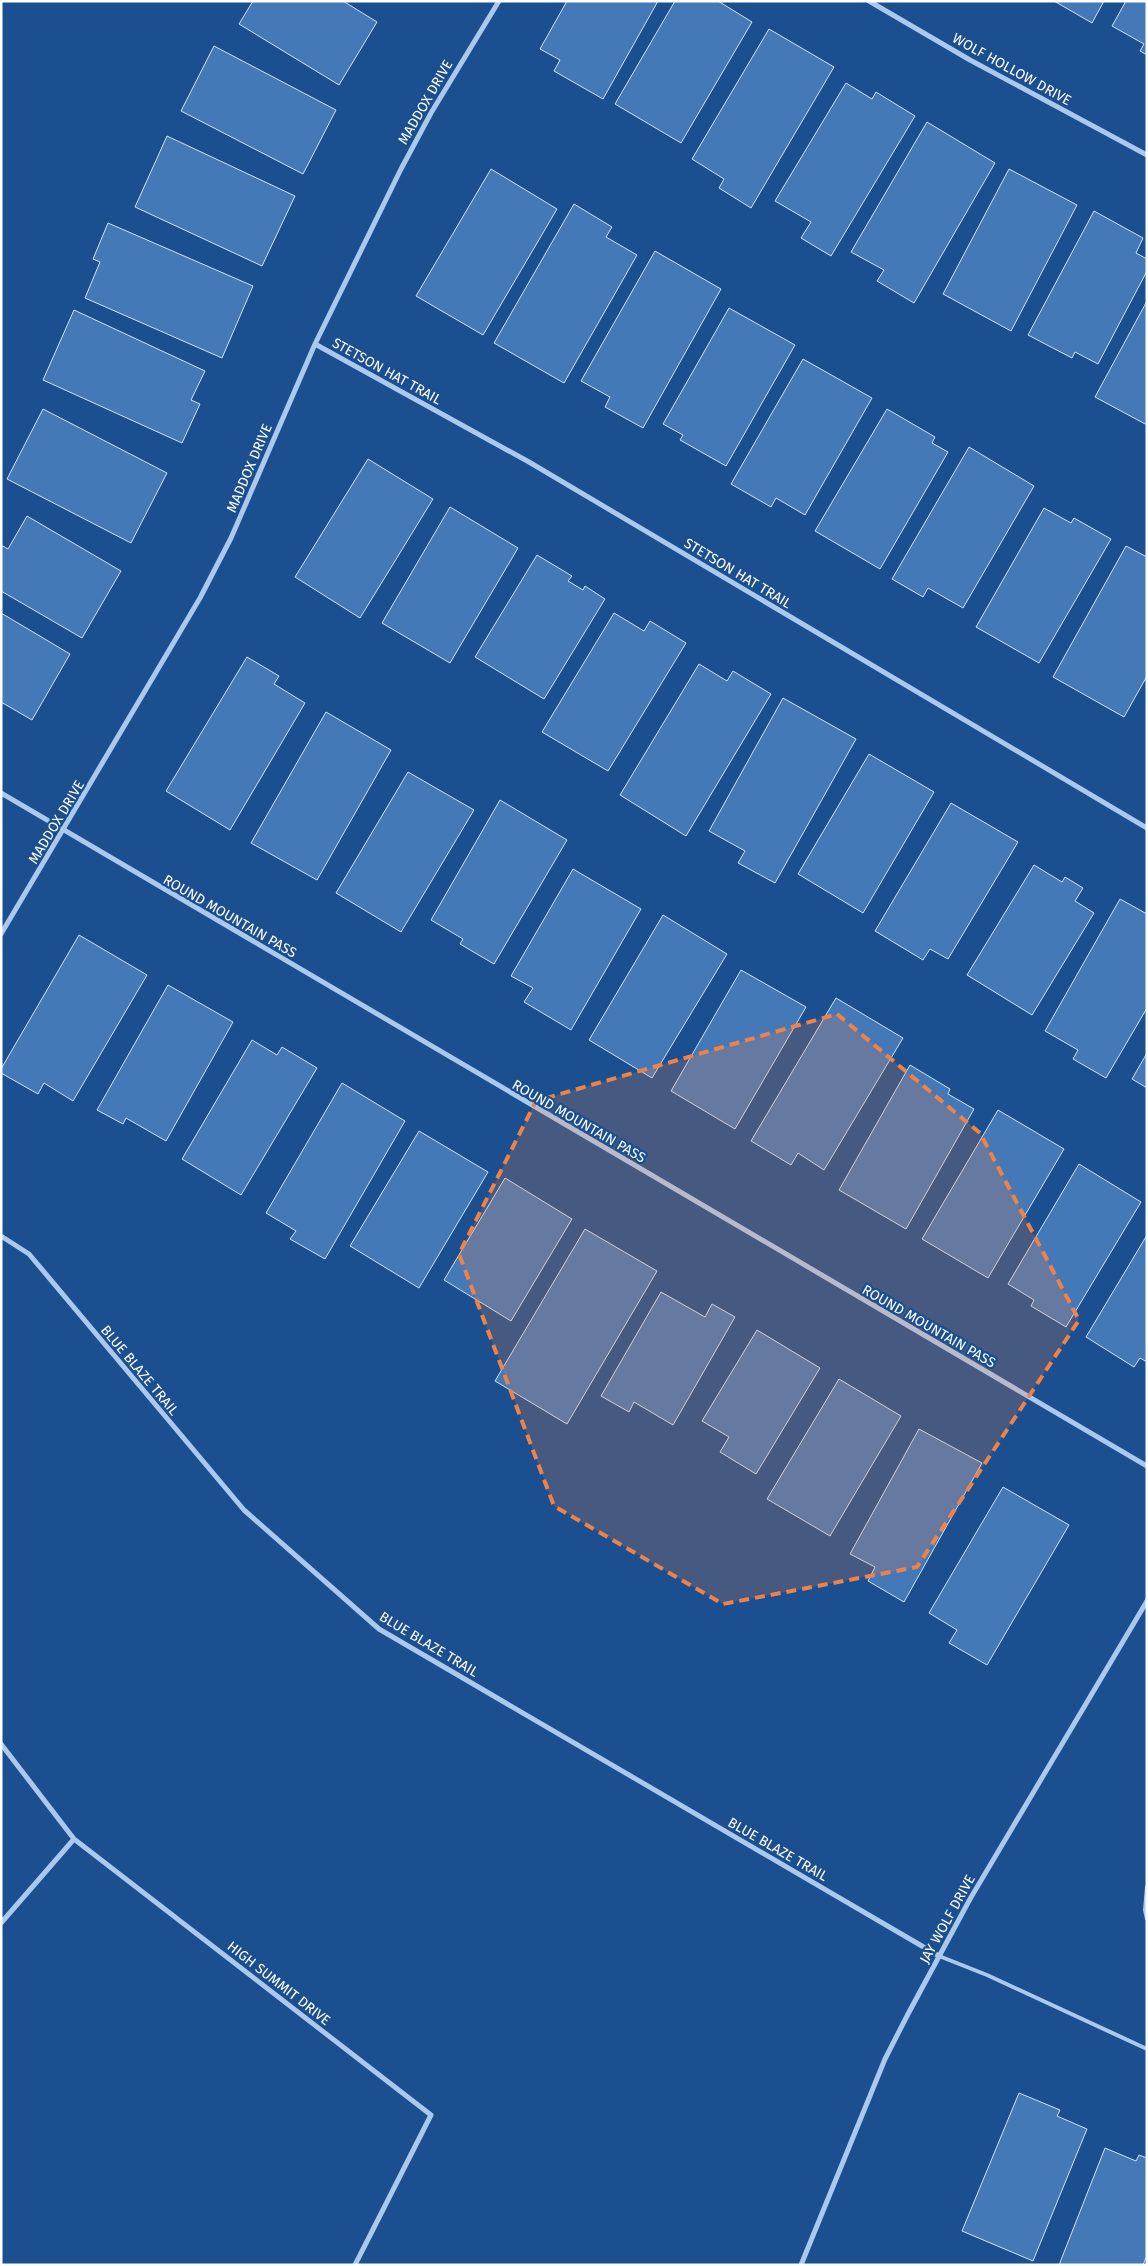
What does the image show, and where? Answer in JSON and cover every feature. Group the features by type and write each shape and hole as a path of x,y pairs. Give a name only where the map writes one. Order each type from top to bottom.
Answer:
{"street":[{"name":"MADDOX DRIVE","path":"1,934 64,831 209,581 231,538 315,344 400,169 430,113 499,1"},
{"name":"WOLF HOLLOW DRIVE","path":"868,1 970,60 1147,155"},
{"name":"STETSON HAT TRAIL","path":"315,344 529,462 1147,828"},
{"name":"ROUND MOUNTAIN PASS","path":"1,794 1147,1466"},
{"name":"BLUE BLAZE TRAIL","path":"1,1236 28,1254 244,1510 379,1629 939,1956"},
{"name":"JAY WOLF DRIVE","path":"801,2265 885,2059 970,1899 1147,1601"},
{"name":"HIGH SUMMIT DRIVE","path":"1,1744 74,1839 431,2115 355,2265"},
{"path":"1,1923 74,1839"}],"lane":[{"path":"1147,1887 1145,1910 1147,1919"},
{"path":"939,1956 986,1975 1147,2049"}],"highlighted area":[{"path":"837,1014 980,1133 1079,1320 917,1567 723,1604 554,1506 459,1254 536,1101"}],"building":[{"path":"253,1 343,1 377,22 339,85 239,24"},
{"path":"567,1 658,1 603,99 554,71 560,60 540,49"},
{"path":"675,1 718,1 752,22 681,143 615,104"},
{"path":"1054,1 1104,1 1092,23"},
{"path":"1126,1 1147,1 1147,55 1140,51 1144,44 1112,26"},
{"path":"769,29 834,67 751,208 719,188 724,179 692,159"},
{"path":"214,46 336,110 303,174 181,111"},
{"path":"846,83 872,99 876,92 915,116 831,256 801,238 811,222 775,201"},
{"path":"927,122 995,163 914,303 877,281 884,270 851,252"},
{"path":"167,136 295,196 262,266 135,207"},
{"path":"491,169 557,209 483,335 416,296"},
{"path":"1009,169 1077,205 1011,331 943,294"},
{"path":"574,204 612,227 606,237 637,255 564,383 494,343"},
{"path":"1094,211 1143,238 1136,253 1147,259 1147,271 1098,364 1075,352 1072,358 1028,335"},
{"path":"108,223 253,286 222,358 85,298 100,262 93,259"},
{"path":"655,251 721,289 643,428 605,407 610,397 581,381"},
{"path":"1147,301 1147,425 1095,397"},
{"path":"729,308 795,345 726,466 680,440 683,435 663,424"},
{"path":"74,310 205,371 191,400 200,404 182,443 43,380"},
{"path":"803,359 872,398 805,515 776,498 771,507 731,484"},
{"path":"43,409 167,473 131,543 7,479"},
{"path":"887,409 935,437 932,443 948,452 880,569 815,531"},
{"path":"969,447 1034,486 963,608 928,588 923,597 892,579"},
{"path":"368,459 433,499 360,618 295,577"},
{"path":"450,507 518,548 450,663 382,623"},
{"path":"1044,508 1071,523 1074,518 1111,539 1039,663 976,627"},
{"path":"27,516 121,571 82,638 1,591 1,545 8,549"},
{"path":"1126,546 1147,557 1147,676 1124,717 1053,677"},
{"path":"537,555 572,576 568,581 583,590 585,586 605,599 544,699 475,657"},
{"path":"1,613 70,654 32,720 1,702"},
{"path":"614,613 644,631 650,621 686,643 608,771 542,732"},
{"path":"247,657 279,676 274,684 305,703 230,830 166,791"},
{"path":"699,664 727,681 733,671 771,694 686,836 620,795"},
{"path":"783,698 856,739 775,883 738,863 745,851 709,831"},
{"path":"326,712 391,750 317,880 251,843"},
{"path":"869,754 934,792 863,913 798,874"},
{"path":"408,772 474,810 401,932 336,893"},
{"path":"500,800 567,840 494,964 460,944 463,939 431,920"},
{"path":"951,803 1018,842 948,959 930,949 923,960 875,931"},
{"path":"1034,865 1062,882 1065,877 1083,888 1075,901 1094,913 1032,1015 967,975"},
{"path":"573,869 641,909 571,1030 524,1002 533,988 511,976"},
{"path":"1120,899 1147,914 1147,1008 1106,1078 1073,1059 1078,1050 1045,1031"},
{"path":"663,915 727,954 652,1078 589,1040"},
{"path":"79,935 147,975 73,1101 44,1083 38,1094 1,1073 1,1069"},
{"path":"741,970 806,1007 735,1129 671,1091"},
{"path":"168,985 233,1022 166,1141 126,1118 123,1124 97,1110"},
{"path":"836,998 903,1038 824,1170 798,1153 791,1165 751,1141"},
{"path":"252,1040 277,1055 282,1047 317,1068 241,1195 182,1159"},
{"path":"1147,1053 1147,1088 1132,1079"},
{"path":"910,1065 950,1089 948,1094 974,1109 906,1229 839,1190"},
{"path":"342,1083 405,1121 325,1259 290,1239 296,1231 266,1213"},
{"path":"998,1110 1064,1149 988,1278 922,1239"},
{"path":"419,1131 488,1172 419,1288 350,1246"},
{"path":"1079,1164 1141,1202 1066,1327 1031,1306 1034,1300 1008,1284"},
{"path":"505,1178 572,1219 511,1321 444,1280"},
{"path":"585,1229 657,1271 567,1424 495,1381"},
{"path":"1147,1235 1147,1362 1140,1358 1134,1367 1086,1337"},
{"path":"661,1292 705,1317 712,1304 735,1317 673,1425 634,1402 629,1412 601,1396"},
{"path":"757,1330 820,1368 756,1474 720,1452 729,1437 702,1421"},
{"path":"839,1379 901,1416 830,1536 767,1499"},
{"path":"919,1429 982,1463 904,1602 868,1581 875,1567 850,1554"},
{"path":"1003,1487 1069,1525 987,1665 949,1643 957,1630 929,1613"},
{"path":"1019,2093 1060,2110 1057,2116 1087,2129 1033,2261 962,2231"},
{"path":"1105,2148 1136,2161 1139,2155 1147,2158 1147,2255 1143,2265 1059,2265"}]}
